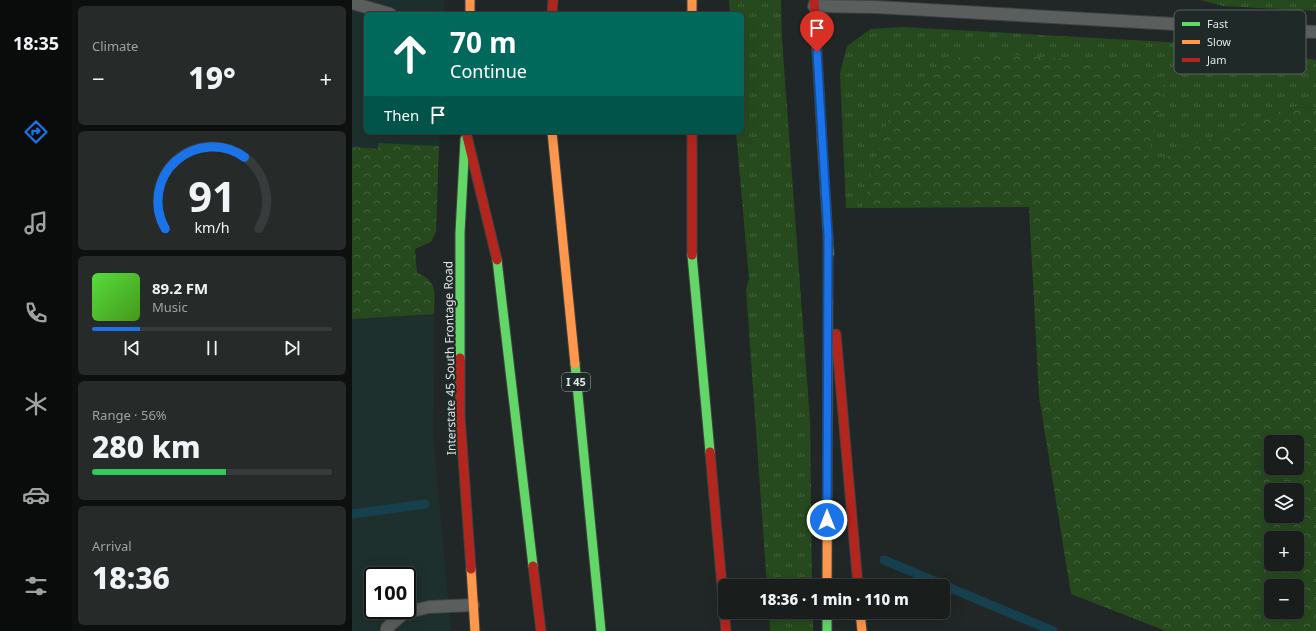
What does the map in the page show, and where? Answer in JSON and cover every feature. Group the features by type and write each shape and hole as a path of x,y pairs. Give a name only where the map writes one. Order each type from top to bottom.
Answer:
{"main road":[{"path":"470,0 470,12"},
{"path":"552,12 553,0"},
{"path":"692,0 692,12"},
{"path":"814,2 828,236 857,579"},
{"path":"466,134 497,256 541,631"},
{"name":"Interstate 45 South Frontage Road","path":"466,134 460,233 460,416 475,631"},
{"name":"I 45","path":"552,134 601,631"},
{"path":"692,134 692,249 726,631"},
{"path":"827,579 828,236"},
{"path":"827,619 827,631"},
{"path":"861,619 862,631"}],"lane":[{"path":"814,2 876,7 1174,24"},
{"path":"352,3 383,12"},
{"path":"1306,31 1316,32"},
{"path":"387,631 387,628 404,613 428,607 473,605"}],"shaded area":[{"path":"352,0 444,0 444,12 364,12 364,134 440,134 439,157 352,170"},
{"path":"434,314 433,434 451,631 352,631 352,319"}],"green space":[{"path":"729,0 781,0 782,39 810,421 812,579 767,579 746,289 749,279 736,134 744,134 744,12 730,12"},
{"path":"1200,0 1316,0 1316,11 1223,6"},
{"path":"902,27 1174,42 1174,74 1306,74 1306,58 1316,60 1316,107 1288,108 1147,164 895,96 862,208 846,208 840,73 847,46 871,29"},
{"path":"969,51 1101,62 1166,81 1147,164 1288,108 1316,107 1316,631 1166,631 1071,594 1039,396 1029,207 862,208 895,96"},
{"path":"378,143 439,146 436,232 431,242 415,249 417,273 429,280 434,289 434,314 352,319 352,147 378,149"},
{"path":"769,619 813,619 813,631 770,631"}],"waterway":[{"path":"352,514 425,504"},
{"path":"884,560 1053,631"}],"traffic: fast":[{"path":"460,358 460,233 465,139"},
{"path":"822,140 829,254"},
{"path":"692,255 710,452"},
{"path":"497,260 533,566"},
{"path":"575,364 601,631"},
{"path":"827,619 827,631"}],"traffic: slow":[{"path":"470,0 470,12"},
{"path":"692,0 692,12"},
{"path":"552,134 575,364"},
{"path":"827,579 828,300"},
{"path":"471,569 475,631"},
{"path":"861,619 862,631"}],"traffic: jam":[{"path":"552,12 553,0"},
{"path":"814,0 822,140"},
{"path":"466,134 497,260"},
{"path":"692,134 692,255"},
{"path":"828,236 828,300"},
{"path":"836,334 857,579"},
{"path":"460,358 460,416 471,569"},
{"path":"710,452 726,631"},
{"path":"533,566 541,631"}],"route":[{"path":"817,52 828,236 827,520"}]}
